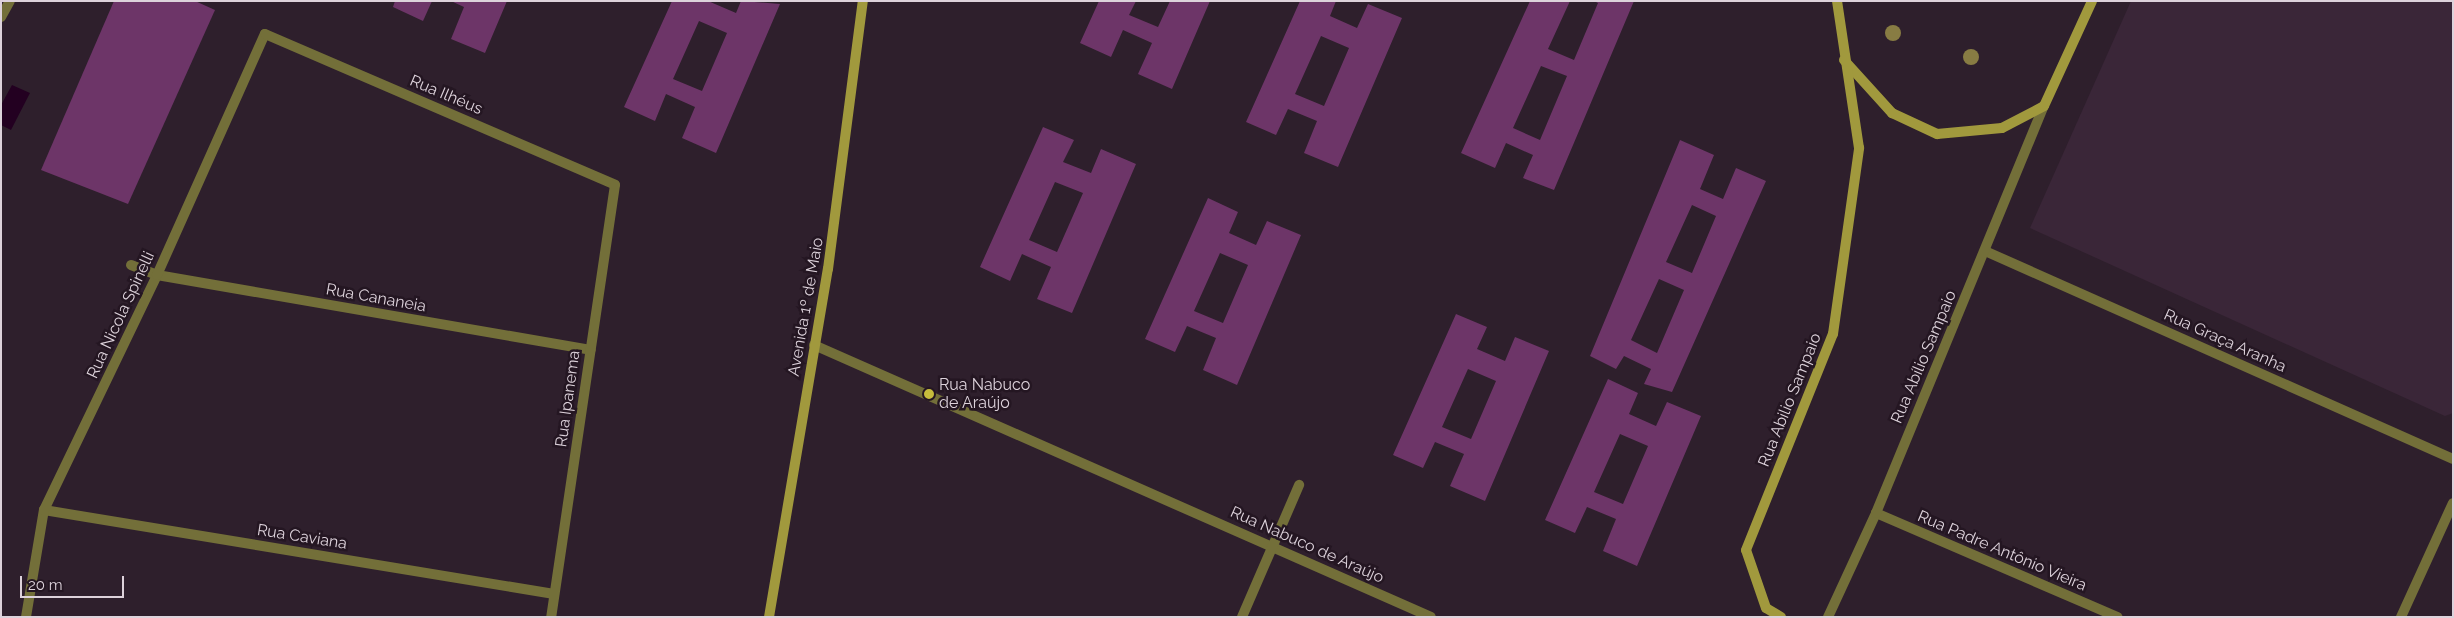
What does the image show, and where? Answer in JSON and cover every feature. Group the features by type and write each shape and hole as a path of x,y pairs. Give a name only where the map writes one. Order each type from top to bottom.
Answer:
{"street":[{"path":"1,17 10,1"},
{"name":"Avenida 1º de Maio","path":"769,617 845,155 863,1"},
{"name":"Rua Abilio Sampaio","path":"1781,617 1766,608 1746,550 1833,334 1859,148 1844,60 1837,1"},
{"path":"1844,60 1892,113 1937,134 2002,128 2044,106 2092,1"},
{"name":"Rua Ilhéus","path":"265,34 615,185"},
{"name":"Rua Nicola Spinelli","path":"26,617 44,510 157,275 265,34"},
{"name":"Rua Abílio Sampaio","path":"1828,617 1876,513 2044,106"},
{"name":"Rua Ipanema","path":"551,617 615,185"},
{"name":"Rua Graça Aranha","path":"1985,251 2453,459"},
{"name":"Rua Cananeia","path":"131,265 157,275 590,350"},
{"name":"Rua Nabuco de Araújo","path":"814,345 1431,617"},
{"path":"1242,617 1300,485"},
{"path":"2402,617 2453,502"},
{"name":"Rua Caviana","path":"44,510 554,594"},
{"name":"Rua Padre Antônio Vieira","path":"1876,513 2118,617"}],"shaded area":[{"path":"2131,1 2453,1 2453,413 2445,416 2030,228"},
{"path":"12,85 30,93 11,130 1,125 1,105"}],"building":[{"path":"114,1 195,1 215,10 128,204 41,170"},
{"path":"395,1 432,1 423,21 393,7"},
{"path":"451,1 507,1 485,53 451,39 464,7"},
{"path":"672,1 708,1 736,13 741,1 780,4 716,153 682,138 695,107 666,94 655,121 624,107","holes":["699,21 727,33 702,91 673,79"]},
{"path":"1099,1 1136,1 1129,15 1158,27 1170,1 1210,1 1172,89 1138,74 1152,43 1123,30 1111,57 1080,43"},
{"path":"1300,1 1336,1 1330,16 1357,28 1368,4 1402,18 1338,167 1304,153 1317,121 1288,109 1276,135 1246,122","holes":["1321,36 1349,48 1324,106 1295,94"]},
{"path":"1530,1 1570,1 1548,49 1574,60 1598,3 1594,1 1634,1 1554,190 1523,178 1533,155 1506,143 1495,168 1461,153","holes":["1541,66 1567,76 1540,140 1513,128"]},
{"path":"1043,127 1074,140 1063,162 1091,173 1101,149 1136,164 1072,313 1037,299 1051,267 1022,254 1010,281 980,267","holes":["1055,182 1083,193 1057,252 1029,240"]},
{"path":"1680,140 1714,155 1700,189 1723,199 1736,168 1766,181 1672,392 1644,384 1651,369 1624,356 1616,369 1590,356","holes":["1692,205 1716,216 1692,273 1666,262","1659,279 1684,290 1657,353 1631,340"]},
{"path":"1208,198 1238,212 1229,233 1256,245 1267,221 1301,235 1237,385 1203,370 1216,338 1187,326 1175,352 1145,339","holes":["1220,253 1248,265 1223,323 1194,311"]},
{"path":"1456,314 1487,327 1477,349 1505,361 1515,337 1549,351 1485,501 1450,486 1464,454 1435,442 1423,468 1393,455","holes":["1468,369 1496,381 1471,439 1442,427"]},
{"path":"1608,379 1638,393 1629,414 1656,426 1667,402 1701,416 1637,566 1603,551 1616,519 1587,507 1575,533 1545,520","holes":["1620,434 1648,446 1623,504 1594,492"]}],"place":[{"name":"Rua Nabuco de Araújo","path":"929,394"}]}
